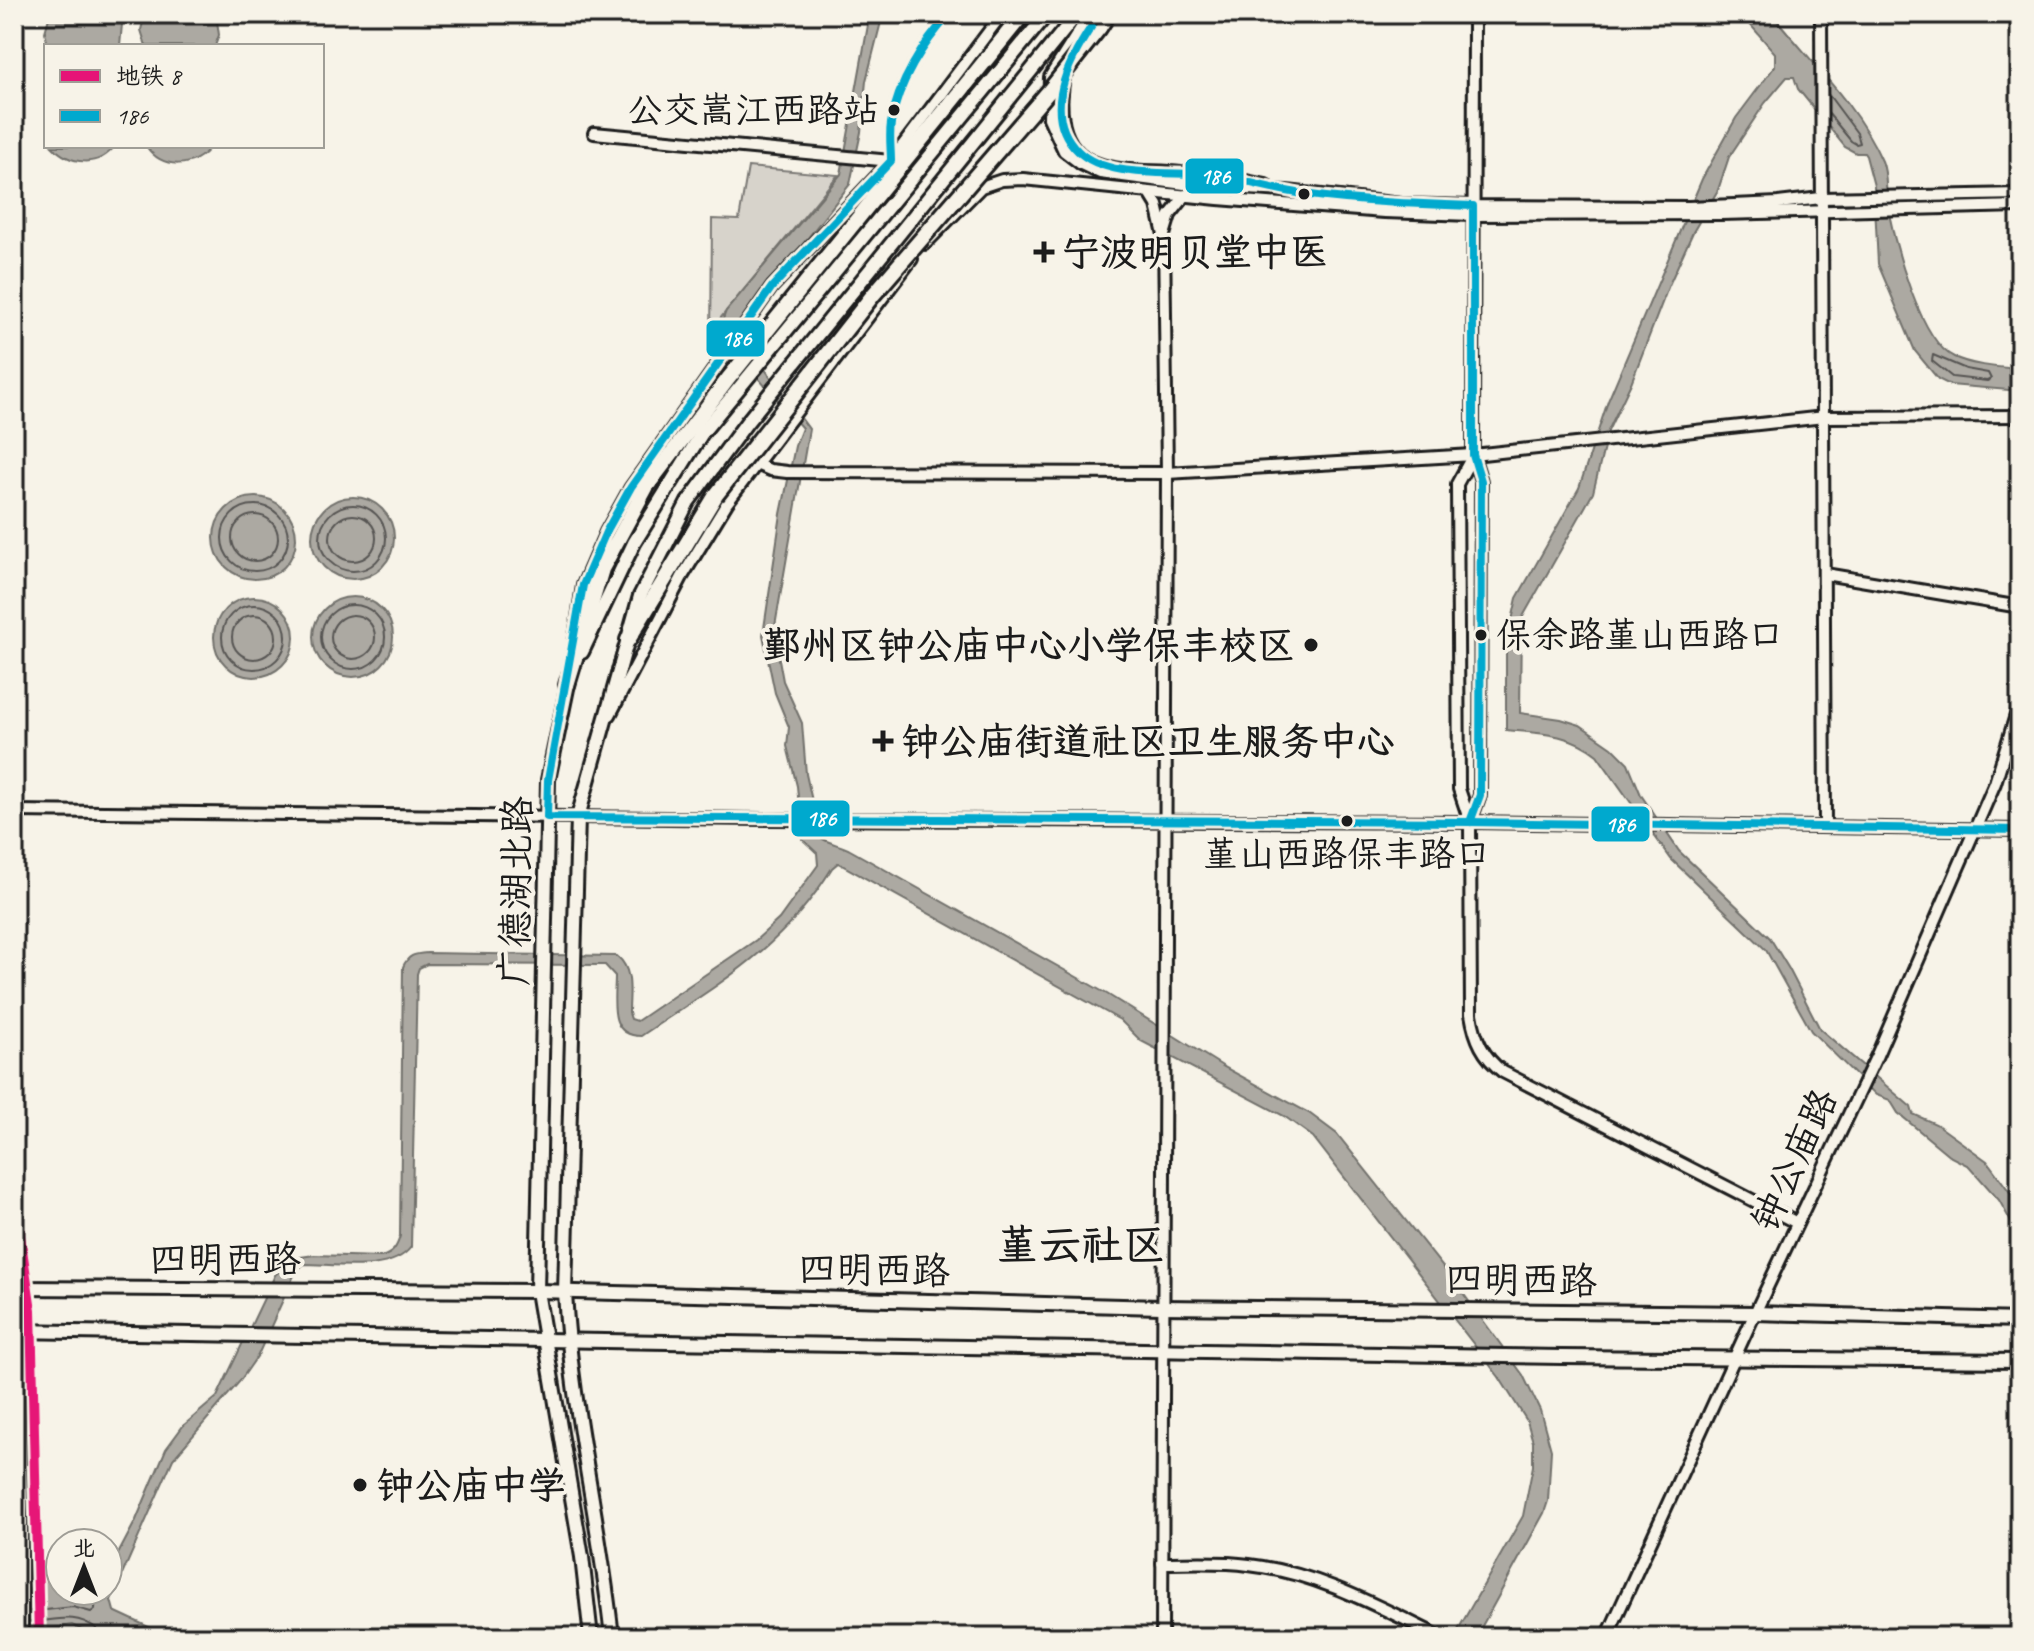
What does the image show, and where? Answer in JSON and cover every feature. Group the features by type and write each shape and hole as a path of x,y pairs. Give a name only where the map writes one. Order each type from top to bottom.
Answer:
{"highway":[{"path":"567,685 602,569 647,486 728,379 1023,14"},
{"path":"628,640 716,495 873,295 1050,90 1108,14"}],"main road":[{"name":"广德湖北路","path":"591,1637 582,1557 537,1291 548,780 567,685 634,543 702,433 1047,14"},
{"name":"广德湖北路","path":"612,1637 567,1339 565,1292 577,942 578,817 640,596 688,502 747,422 1077,14"},
{"name":"四明西路","path":"16,1288 537,1291 1161,1307 1512,1309 2020,1320"},
{"name":"四明西路","path":"15,1331 1562,1357 2020,1361"}],"street":[{"path":"567,685 583,585 606,532 631,487 772,287 891,161 1002,14"},
{"path":"1090,14 1050,77 1049,118 1064,151 1100,173 1207,187 1287,191 1473,210 1664,215 2020,206"},
{"path":"1100,14 1066,69 1060,96 1059,113 1078,151 1095,163 1207,175 1265,184 1287,191"},
{"path":"1470,822 1480,795 1481,481 1473,455 1474,14"},
{"path":"1821,14 1825,827"},
{"path":"594,133 891,161"},
{"path":"606,723 682,577 727,503 917,253 981,187 1002,180 1023,179 1384,212 1689,207 1821,198 2020,194"},
{"path":"1149,192 1157,205 1164,235 1167,473 1161,1307 1162,1637"},
{"path":"1164,235 1170,215 1186,195"},
{"path":"756,464 787,472 1167,473 1473,455 1824,417 2020,416"},
{"path":"1473,455 1457,484 1459,789 1470,822 1471,1014 1475,1036 1489,1062 1503,1072 1797,1223"},
{"path":"1825,574 2020,607"},
{"name":"钟公庙路","path":"1607,1637 1877,1055 1995,783 2020,702"},
{"path":"14,811 764,819 1633,823 2020,830"},
{"path":"16,1288 22,1637"},
{"path":"1162,1563 1227,1563 1279,1570 1334,1586 1441,1637"}],"shaded area":[{"path":"748,167 838,175 719,320 718,332 723,340 713,356 708,355 711,346 712,219 739,220"}],"water":[{"path":"50,14 119,14 122,24 120,44 48,44 45,32"},
{"path":"145,14 216,14 219,35 216,44 145,44 141,30"},
{"path":"870,14 883,14 866,81 861,132 850,184 736,330 809,429 774,632 783,681 802,723 806,774 820,837 850,850 1107,994 1224,1067 1309,1113 1337,1134 1457,1285 1523,1375 1540,1410 1551,1450 1548,1501 1476,1637 1454,1637 1523,1516 1533,1466 1533,1442 1527,1421 1499,1377 1313,1137 1284,1116 1141,1041 1120,1020 838,863 792,922 770,943 722,982 641,1036 630,1034 618,1023 614,1006 615,976 605,965 427,964 419,968 411,1247 390,1261 377,1264 304,1264 296,1271 258,1355 240,1381 173,1459 124,1570 124,1543 166,1449 183,1426 217,1397 275,1275 294,1258 314,1255 381,1257 396,1247 400,1236 403,967 409,958 427,953 617,956 628,975 629,1013 631,1019 637,1021 756,940 779,919 818,865 817,853 802,839 797,786 787,746 789,727 775,693 763,635 781,514 795,446 802,428 719,330 726,311 841,174"},
{"path":"1741,14 1772,14 1832,84 1872,141 1884,166 1888,209 1896,245 1911,290 1930,332 1942,348 1961,360 2020,369 2020,391 1950,385 1938,379 1915,351 1878,264 1874,186 1866,156 1845,147 1798,89 1794,77 1787,77 1765,103 1729,157 1718,190 1693,232 1608,431 1593,493 1521,620 1520,713 1580,725 1612,747 1628,763 1641,795 1679,851 1770,938 1820,1029 1911,1107 1913,1114 1936,1124 1987,1161 2020,1206 2020,1238 1999,1200 1969,1166 1951,1157 1898,1113 1890,1100 1876,1095 1811,1031 1766,950 1671,859 1597,755 1565,738 1506,730 1506,647 1517,598 1579,488 1608,401 1702,179 1736,118 1775,66 1775,53"},
{"path":"54,148 113,148 92,161 75,160"},
{"path":"148,148 209,148 196,159 178,164 169,163"},
{"path":"255,497 271,500 284,509 293,522 296,538 293,554 284,567 271,576 255,579 239,576 226,567 217,554 214,538 217,522 226,509 239,500"},
{"path":"353,497 369,500 382,509 391,522 394,538 391,554 382,567 369,576 353,579 337,576 324,567 315,554 312,538 315,522 324,509 337,500"},
{"path":"254,597 269,600 282,609 291,622 294,637 291,652 282,665 269,674 254,677 239,674 226,665 217,652 214,637 217,622 226,609 239,600"},
{"path":"345,597 361,597 382,608 393,629 393,645 382,666 361,677 345,677 331,671 319,659 313,645 313,629 319,615 331,603"},
{"path":"14,1533 44,1566 44,1607 113,1607 114,1611 170,1637 95,1637 72,1625 41,1630 14,1608"}],"metro line":[{"name":"8","path":"14,1196 31,1310 39,1637"}],"transit line":[{"name":"186","path":"950,14 921,51 899,93 891,123 891,161 772,287 631,487 606,532 583,585 548,780 547,817 1470,822 2020,830"},
{"name":"186","path":"1100,14 1071,63 1060,100 1060,118 1066,135 1078,151 1090,160 1122,170 1208,175 1324,197 1473,206 1473,455 1481,481 1480,795 1470,822"}],"place":[{"name":"公交嵩江西路站","path":"894,110"},
{"name":"宁波明贝堂中医","path":"1044,252"},
{"name":"保余路堇山西路口","path":"1481,635"},
{"name":"鄞州区钟公庙中心小学保丰校区","path":"1311,645"},
{"name":"钟公庙街道社区卫生服务中心","path":"883,741"},
{"name":"堇山西路保丰路口","path":"1347,821"},
{"name":"钟公庙中学","path":"360,1485"}],"district":[{"name":"堇云社区","path":"1081,1245"}]}
